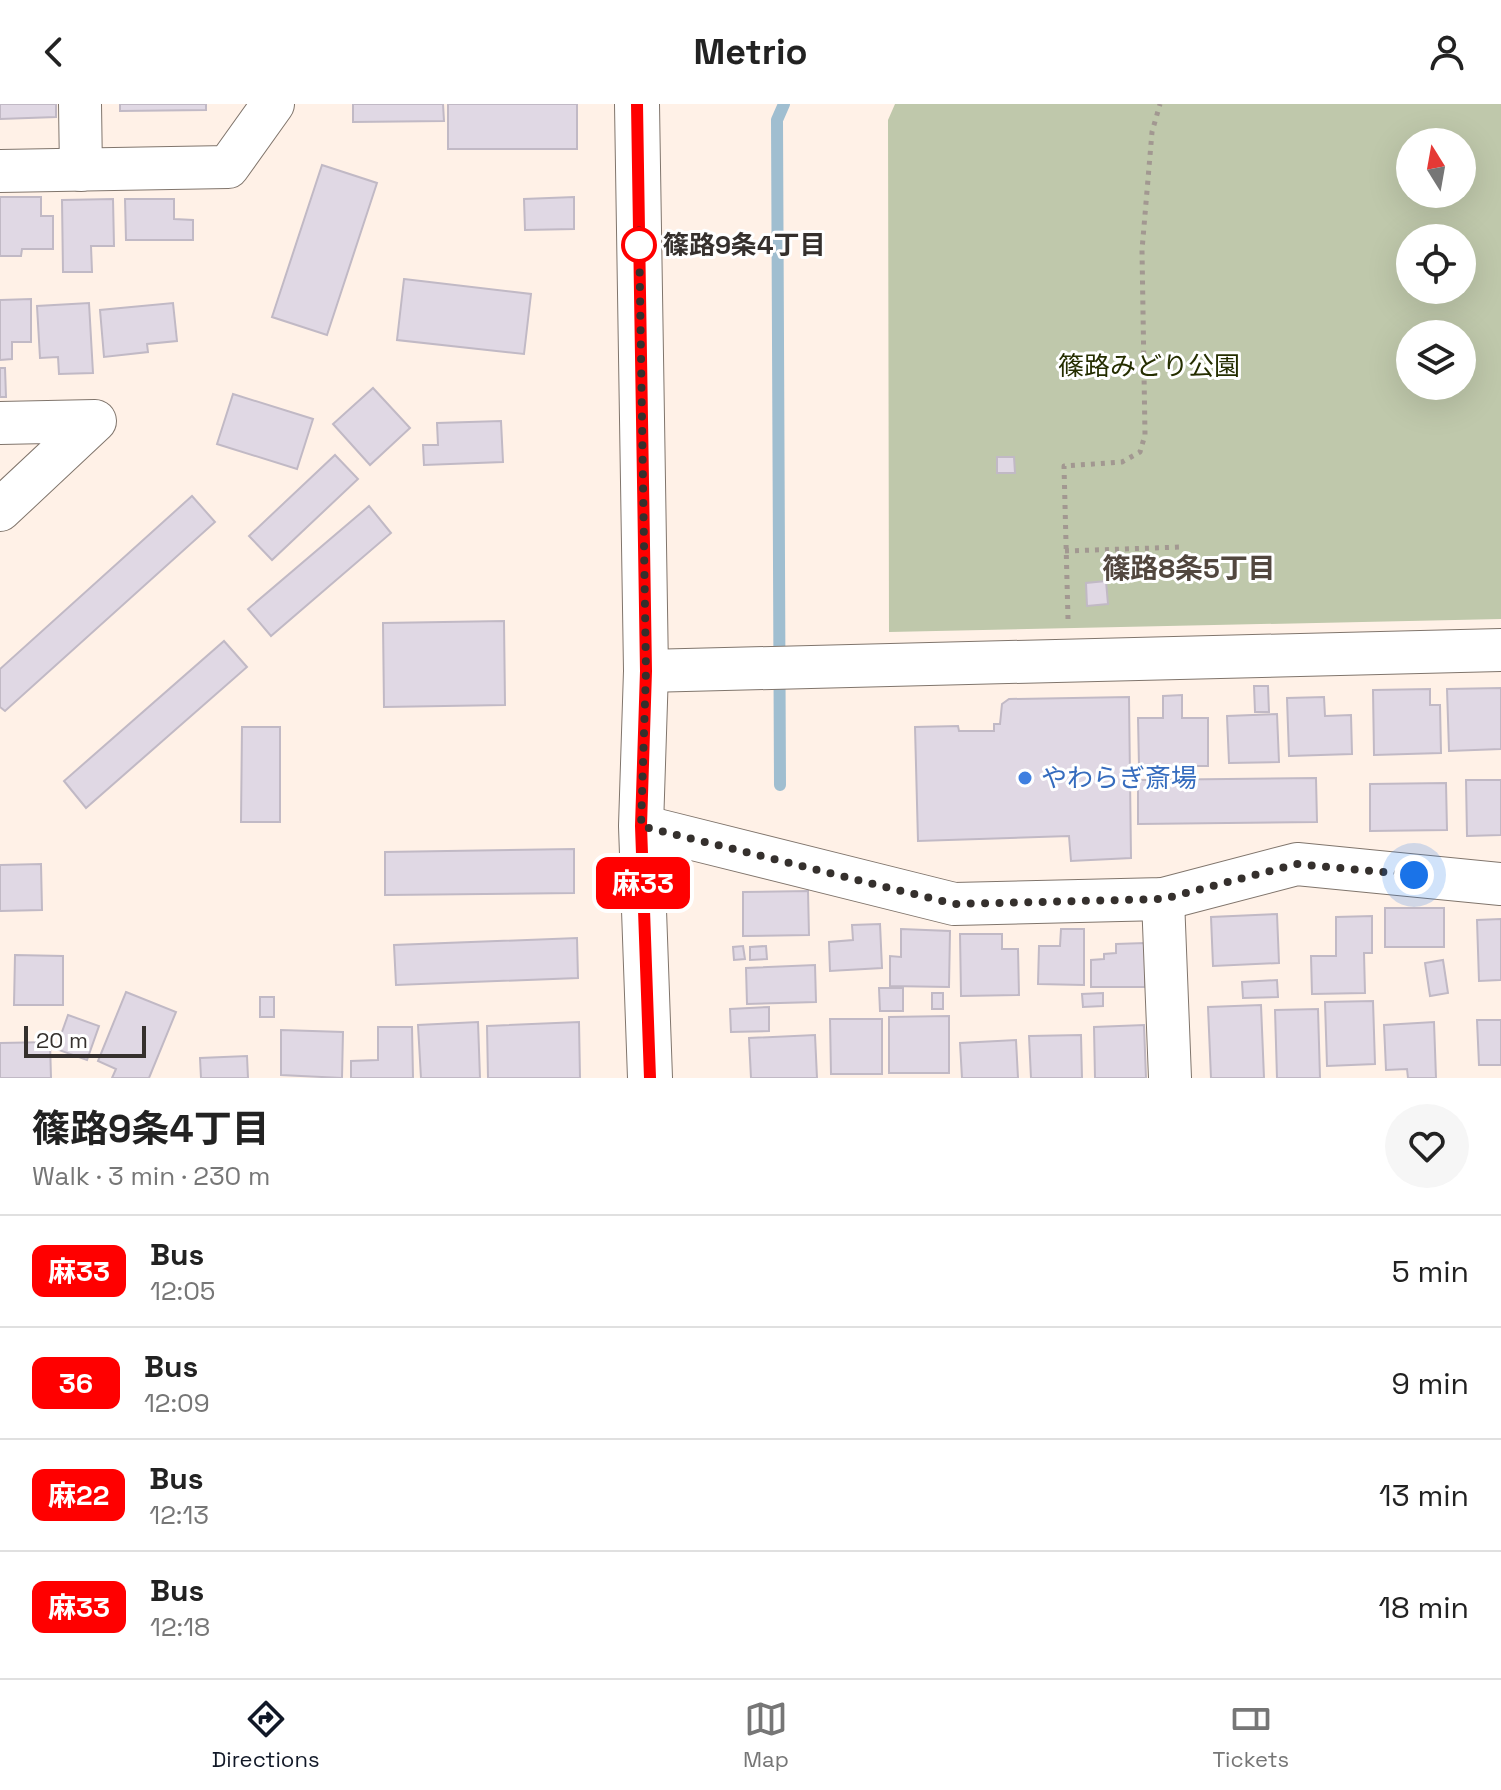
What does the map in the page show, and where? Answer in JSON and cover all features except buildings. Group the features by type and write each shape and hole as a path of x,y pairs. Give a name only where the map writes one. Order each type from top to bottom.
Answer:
{"main road":[{"path":"637,104 646,671 641,826 650,1078"}],"street":[{"path":"80,104 81,170"},
{"path":"0,171 228,167 273,104"},
{"path":"0,423 95,421 0,510"},
{"path":"646,671 1501,650"},
{"path":"641,826 954,904 1163,899 1297,864 1501,884"},
{"path":"1163,899 1170,1078"}],"path":[{"path":"1068,622 1064,466 1122,462 1140,452 1145,435 1142,250 1152,132 1160,104"},
{"path":"1065,551 1182,547"}],"green space":[{"name":"篠路みどり公園","path":"895,104 1501,104 1501,619 889,632 888,120"}],"waterway":[{"path":"780,785 777,120 784,104"}],"bus line":[{"name":"麻33","path":"637,104 646,671 641,826 650,1078"}],"place":[{"name":"篠路9条4丁目","path":"639,245"},
{"name":"やわらぎ斎場","path":"1025,778"}],"district":[{"name":"篠路8条5丁目","path":"1189,568"}],"route":[{"path":"639,245 639,230 646,671 641,826 954,904 1163,899 1297,864 1414,875"}]}
